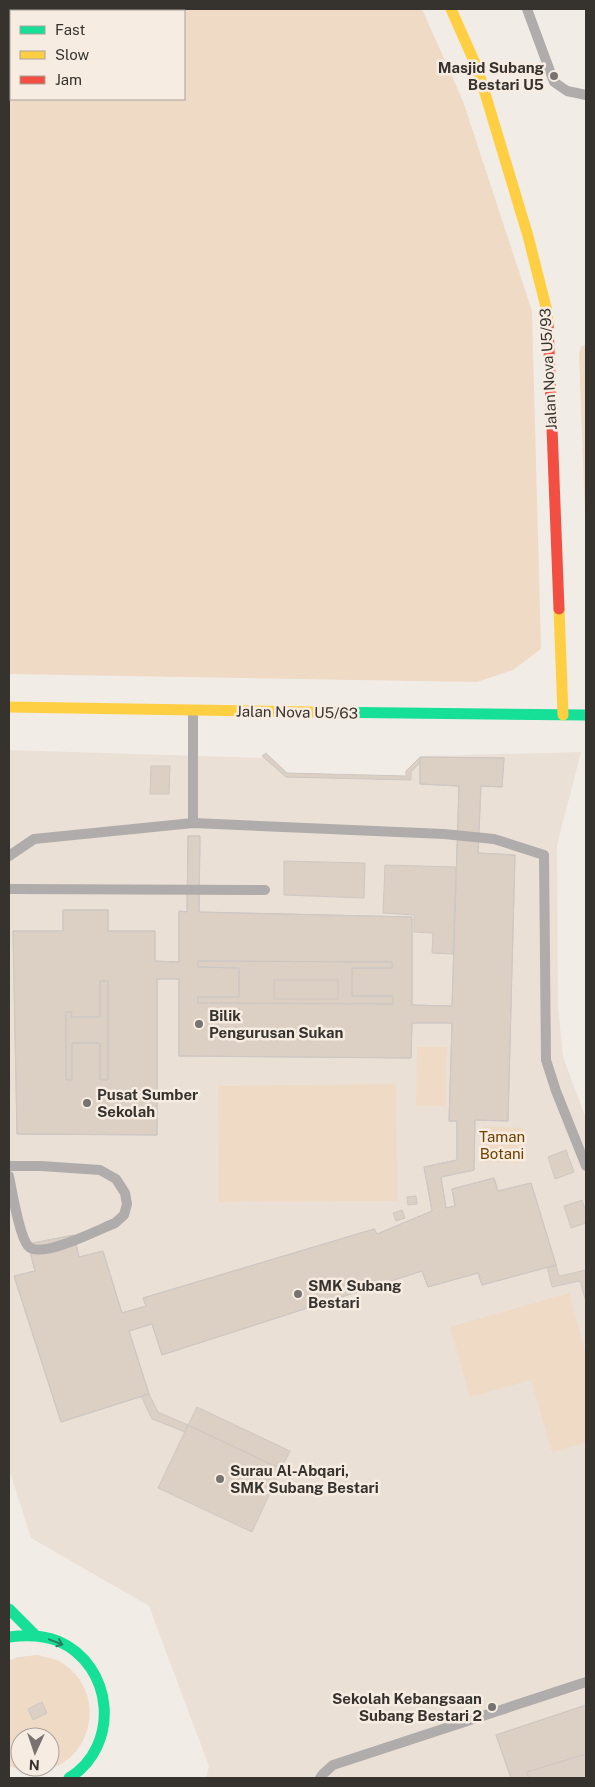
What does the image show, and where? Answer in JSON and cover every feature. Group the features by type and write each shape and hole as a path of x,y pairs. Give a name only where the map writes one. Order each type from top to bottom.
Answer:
{"street":[{"name":"Jalan Nova U5/93","path":"450,9 478,70 528,236 547,311 563,715"},
{"name":"Jalan Nova U5/63","path":"9,707 193,712 586,714"},
{"path":"9,1609 35,1635"},
{"path":"9,1637 35,1635 59,1641 80,1655 95,1674 104,1697 105,1721 99,1745 85,1765 69,1778"},
{"path":"85,1765 88,1778"}],"lane":[{"path":"527,9 554,82 567,91 586,95"},
{"path":"193,712 193,823"},
{"path":"9,856 34,839 193,823 444,834 494,839 544,855 546,1060 556,1091 586,1166"},
{"path":"9,889 265,890"},
{"path":"9,1166 100,1170 116,1179 125,1193 127,1204 124,1215 115,1222 50,1249 34,1250 28,1246 22,1232 9,1176"},
{"path":"320,1778 333,1764 586,1682"}],"shaded area":[{"name":"SMK Subang Bestari","path":"9,750 268,758 286,775 405,777 426,756 581,752 557,845 558,1006 563,1057 586,1118 586,1778 206,1778 209,1766 149,1606 31,1538 9,1469"}],"green space":[{"path":"9,9 422,9 463,101 532,311 541,649 513,670 477,682 9,674"},
{"path":"586,344 586,543 579,353 581,347"},
{"path":"417,1047 447,1047 446,1106 416,1106"},
{"path":"396,1084 397,1201 219,1202 218,1086"},
{"name":"Taman Botani","path":"483,1126 523,1128 522,1163 482,1162"},
{"path":"569,1293 586,1354 586,1443 552,1452 531,1380 470,1397 450,1327"},
{"path":"38,1655 55,1659 70,1668 80,1680 87,1694 89,1723 85,1737 77,1750 67,1760 60,1764 60,1727 10,1727 9,1766 9,1661 18,1657"}],"building":[{"path":"266,753 287,773 406,776 406,771 420,757 420,763 411,772 411,780 286,777 262,756"},
{"path":"420,757 504,758 502,787 481,786 478,853 515,855 508,1121 475,1120 474,1170 441,1177 446,1208 455,1206 452,1189 494,1178 498,1191 531,1183 556,1265 482,1285 478,1273 428,1287 422,1271 162,1355 152,1324 129,1331 149,1394 61,1422 14,1276 35,1271 28,1244 74,1235 79,1257 103,1251 122,1313 146,1306 143,1298 374,1229 377,1234 432,1211 424,1167 457,1160 457,1121 449,1121 452,1023 412,1023 411,1058 179,1056 179,979 157,979 157,1135 17,1134 13,931 63,931 63,910 108,910 108,931 155,931 155,961 179,962 179,911 187,912 188,836 200,836 199,912 412,917 412,1005 452,1006 459,786 420,784"},
{"path":"420,757 504,758 502,787 481,786 478,853 515,855 508,1121 475,1120 474,1170 441,1177 446,1208 455,1206 452,1189 494,1178 498,1191 531,1183 556,1265 482,1285 478,1273 428,1287 422,1271 162,1355 152,1324 129,1331 149,1394 61,1422 14,1276 35,1271 28,1244 74,1235 79,1257 103,1251 122,1313 146,1306 143,1298 374,1229 377,1234 432,1211 424,1167 457,1160 457,1121 449,1121 452,1023 412,1023 411,1058 179,1056 179,979 157,979 157,1135 17,1134 13,931 63,931 63,910 108,910 108,931 155,931 155,961 179,962 179,911 187,912 188,836 200,836 199,912 412,917 412,1005 452,1006 459,786 420,784"},
{"path":"151,766 170,766 169,794 150,794"},
{"path":"284,861 365,863 364,898 284,895"},
{"path":"385,865 456,867 453,954 432,953 433,933 414,932 414,915 383,913"},
{"path":"198,961 392,962 392,968 352,968 352,996 393,996 393,1004 198,1003 198,997 239,997 239,968 198,967"},
{"path":"198,961 392,962 392,968 352,968 352,996 393,996 393,1004 198,1003 198,997 239,997 239,968 198,967"},
{"path":"274,980 338,980 338,999 274,999"},
{"path":"100,981 108,981 108,1080 100,1080 100,1043 72,1043 72,1080 66,1080 66,1012 72,1012 71,1017 100,1017"},
{"path":"100,981 108,981 108,1080 100,1080 100,1043 72,1043 72,1080 66,1080 66,1012 72,1012 71,1017 100,1017"},
{"path":"566,1150 574,1172 555,1179 548,1157"},
{"path":"416,1196 417,1204 408,1205 407,1197"},
{"path":"582,1200 586,1212 586,1223 571,1228 564,1206"},
{"path":"402,1210 405,1218 396,1221 393,1213"},
{"path":"556,1265 559,1276 586,1270 586,1302 580,1281 552,1287 547,1267"},
{"path":"149,1394 158,1412 188,1425 185,1432 152,1419 141,1396"},
{"path":"197,1407 290,1451 281,1469 188,1425"},
{"name":"Surau Al-Abqari, SMK Subang Bestari","path":"188,1425 281,1469 252,1532 158,1488"},
{"path":"42,1702 47,1713 33,1720 28,1709"},
{"path":"586,1705 586,1778 511,1778 496,1735"},
{"path":"586,1705 586,1778 511,1778 496,1735"},
{"path":"586,1754 586,1778 529,1778 527,1772"}],"traffic: fast":[{"path":"316,712 586,715"},
{"path":"9,1609 35,1635"},
{"path":"9,1637 34,1636 58,1641 77,1652 91,1668 100,1686 104,1706 103,1727 97,1746 86,1764 69,1778"}],"traffic: slow":[{"path":"451,9 478,70 528,236 547,311 548,324"},
{"path":"559,609 563,715"},
{"path":"9,707 316,712"}],"traffic: jam":[{"path":"548,324 559,609"}],"place":[{"name":"Masjid Subang Bestari U5","path":"554,76"},
{"name":"Bilik Pengurusan Sukan","path":"199,1024"},
{"name":"Pusat Sumber Sekolah","path":"87,1103"},
{"name":"SMK Subang Bestari","path":"298,1294"},
{"name":"Surau Al-Abqari, SMK Subang Bestari","path":"220,1479"},
{"name":"Sekolah Kebangsaan Subang Bestari 2","path":"492,1707"}]}
